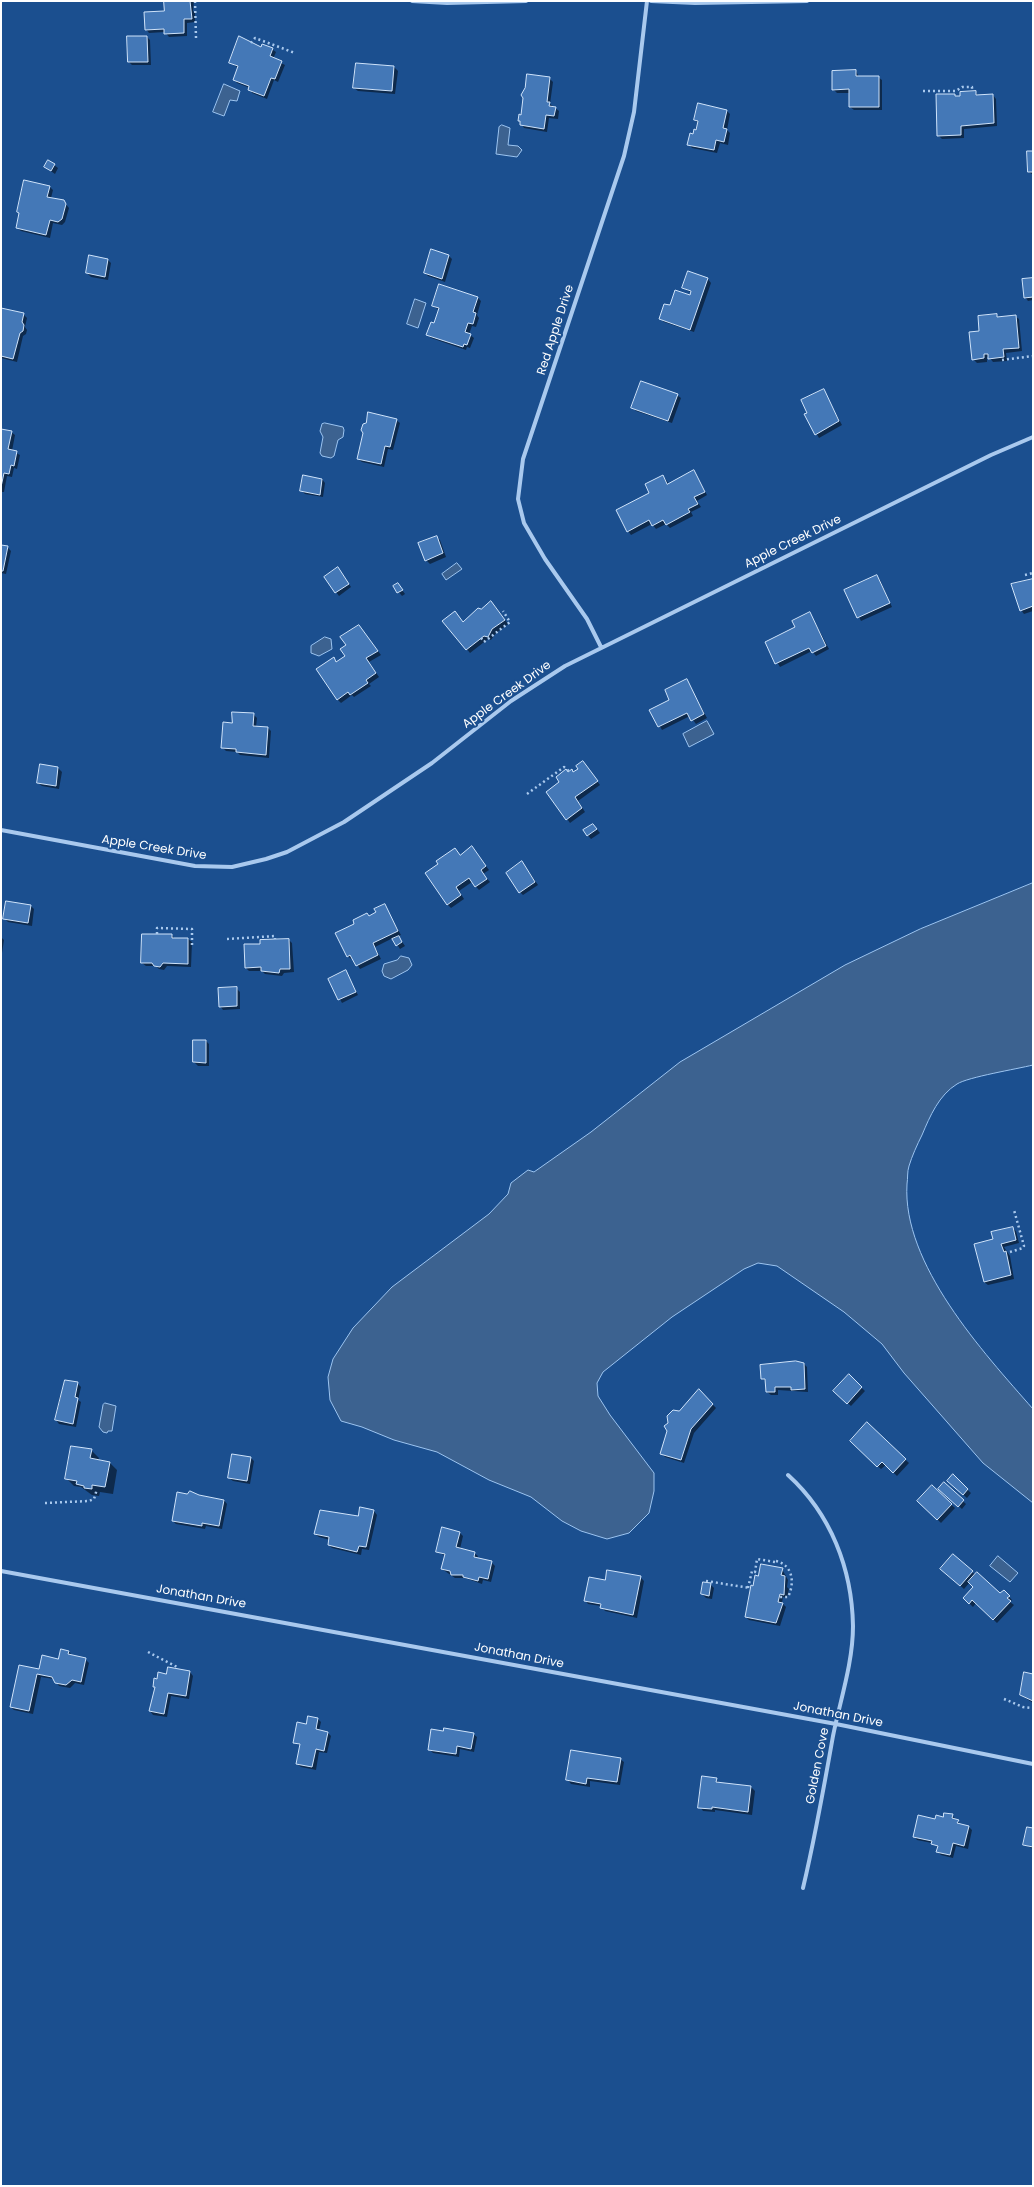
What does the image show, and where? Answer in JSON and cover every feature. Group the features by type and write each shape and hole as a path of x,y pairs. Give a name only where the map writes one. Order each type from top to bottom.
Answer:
{"street":[{"path":"412,1 447,3 526,1"},
{"name":"Red Apple Drive","path":"601,646 587,619 529,533 520,512 519,485 523,459 624,156 634,112 647,1"},
{"path":"651,1 695,3 807,1"},
{"name":"Apple Creek Drive","path":"1,830 195,866 232,866 266,859 287,852 344,822 432,763 539,682 601,646 991,455 1033,437"},
{"name":"Golden Cove","path":"788,1475 802,1488 826,1522 845,1565 853,1627 847,1671 803,1888"},
{"name":"Jonathan Drive","path":"1,1571 836,1724 1033,1764"}],"path":[{"path":"195,1 196,38"},
{"path":"251,43 255,38 295,53"},
{"path":"923,91 956,90 959,88 972,87 972,91"},
{"path":"1002,360 1033,356"},
{"path":"1025,575 1033,573"},
{"path":"481,638 484,642 510,622 503,611"},
{"path":"527,794 564,767 569,771"},
{"path":"157,934 157,928 192,929 192,946"},
{"path":"227,939 275,936 275,939"},
{"path":"1010,1252 1023,1248 1024,1246 1014,1210"},
{"path":"45,1503 89,1501 94,1499 97,1490"},
{"path":"706,1581 749,1588 752,1571 755,1572 757,1559 776,1562 787,1566 792,1583 788,1597 779,1597"},
{"path":"148,1652 179,1668"},
{"path":"1004,1699 1024,1707 1033,1708"}],"water":[{"path":"224,84 240,91 237,101 230,100 224,116 213,112"},
{"path":"502,125 510,128 508,145 518,146 522,150 517,157 496,154 499,127"},
{"path":"415,299 426,303 418,328 407,324"},
{"path":"325,423 343,427 344,430 343,437 338,440 334,456 331,458 322,456 320,453 323,437 320,431 322,424"},
{"path":"457,563 462,569 446,580 442,574"},
{"path":"325,637 331,639 332,649 319,656 311,653 311,646"},
{"path":"707,721 714,734 689,747 683,734"},
{"path":"1033,883 1033,1065 963,1081 945,1094 936,1106 915,1150 908,1170 907,1184 909,1214 918,1245 931,1275 949,1305 970,1334 1033,1409 1033,1503 983,1463 904,1373 882,1344 844,1312 777,1266 758,1263 744,1269 672,1317 603,1372 597,1383 598,1396 610,1415 654,1473 654,1491 649,1513 629,1533 607,1539 581,1531 562,1521 531,1497 489,1480 437,1452 394,1440 362,1427 341,1421 330,1400 328,1377 333,1359 353,1328 392,1287 489,1214 508,1194 511,1183 528,1170 534,1172 591,1132 680,1062 845,965 920,929"},
{"path":"401,956 409,958 412,965 408,970 391,979 384,976 382,971 384,964 397,960"},
{"path":"105,1403 116,1406 112,1431 108,1431 107,1433 103,1432 99,1427 103,1405"},
{"path":"998,1556 1018,1573 1010,1582 990,1566"}],"building":[{"path":"164,1 190,1 192,19 184,19 184,33 164,34 164,29 145,30 144,12 164,11"},
{"path":"127,36 147,36 148,62 128,62"},
{"path":"239,36 261,47 262,44 273,48 270,56 282,61 275,79 271,78 264,96 248,90 249,86 233,80 238,66 229,63"},
{"path":"356,63 394,66 392,91 353,88"},
{"path":"856,70 856,76 879,76 879,107 849,107 849,89 832,90 832,71"},
{"path":"527,74 550,77 547,102 550,102 549,106 556,107 554,116 546,115 544,129 520,125 520,121 518,121 519,114 521,115 523,98 521,95 525,88"},
{"path":"976,91 976,95 993,94 994,123 961,126 961,135 937,136 936,94 955,94 955,96 960,96 960,92"},
{"path":"698,103 727,110 723,128 727,129 724,142 716,140 714,150 687,145 690,133 693,134 694,129 696,130 698,121 694,120"},
{"path":"1027,151 1033,151 1033,172 1028,172"},
{"path":"48,160 55,164 51,171 44,167"},
{"path":"24,180 50,186 47,197 64,200 66,204 62,219 58,222 50,220 46,235 16,228 19,213 17,212"},
{"path":"431,249 449,255 442,279 424,273"},
{"path":"89,255 108,259 105,277 86,273"},
{"path":"688,271 708,278 690,330 659,319 664,304 670,305 675,290 690,295 691,291 682,288"},
{"path":"1033,278 1033,297 1024,298 1022,279"},
{"path":"439,284 478,297 473,312 476,313 473,324 468,323 465,332 471,334 467,345 464,344 463,347 426,335 431,322 434,323 439,308 432,306"},
{"path":"1,308 24,313 22,322 24,325 23,331 20,333 13,359 1,356"},
{"path":"997,314 997,317 1016,315 1019,348 1003,349 1004,357 988,359 988,354 984,354 984,358 972,360 969,332 979,331 978,316"},
{"path":"641,381 678,394 668,421 631,408"},
{"path":"824,389 839,421 815,435 804,414 807,413 801,400"},
{"path":"368,412 397,419 390,447 385,446 381,464 357,459 363,433 361,430 363,424 366,423"},
{"path":"1,429 12,431 8,449 17,451 14,466 11,465 9,474 4,473 1,487"},
{"path":"694,470 705,492 694,497 698,504 688,509 690,512 666,525 663,520 652,526 649,520 627,532 616,510 649,493 645,484 663,475 667,484"},
{"path":"303,475 322,479 320,495 300,491"},
{"path":"437,536 443,553 425,561 418,543"},
{"path":"1,545 8,546 3,571 1,571"},
{"path":"338,567 349,584 335,593 324,577"},
{"path":"877,575 890,603 857,618 844,590"},
{"path":"1033,579 1033,606 1020,611 1011,584"},
{"path":"398,583 403,590 397,593 393,586"},
{"path":"491,601 505,620 492,629 488,637 484,636 466,650 442,621 455,611 463,622 478,608 481,609"},
{"path":"810,612 826,646 812,653 809,648 775,664 765,642 795,627 792,621"},
{"path":"359,625 378,651 366,658 376,673 366,680 368,683 350,695 348,692 337,700 316,669 334,657 336,662 345,656 340,649 346,645 340,637"},
{"path":"687,679 704,714 691,721 687,713 658,727 649,710 669,700 665,690"},
{"path":"232,712 254,713 253,726 268,727 266,755 236,752 236,749 221,748 223,722 232,723"},
{"path":"583,761 598,781 575,797 582,808 566,820 546,792 559,782 556,777 566,769 568,772 572,769 573,772 578,769 576,766"},
{"path":"40,764 58,767 56,786 37,783"},
{"path":"593,824 597,829 587,836 583,830"},
{"path":"472,846 486,866 481,870 487,879 475,887 469,878 456,887 461,895 447,905 425,873 438,864 436,861 455,848 460,855"},
{"path":"522,861 535,882 519,893 506,873"},
{"path":"6,901 31,905 28,923 3,919"},
{"path":"385,904 398,931 373,943 378,955 356,966 350,955 347,957 335,933 354,924 353,920 367,913 369,916 376,912 374,909"},
{"path":"142,934 172,934 172,938 188,938 188,964 163,963 160,967 154,966 152,963 141,963"},
{"path":"399,936 402,942 396,946 392,939"},
{"path":"289,939 290,969 280,969 279,973 261,971 261,967 245,968 244,944 260,944 260,940"},
{"path":"346,970 356,992 338,1000 328,979"},
{"path":"237,987 237,1006 219,1007 218,988"},
{"path":"193,1040 206,1040 206,1063 193,1062"},
{"path":"1013,1227 1016,1240 1001,1244 1004,1252 1006,1251 1011,1275 984,1282 974,1244 993,1239 991,1232"},
{"path":"796,1361 804,1363 805,1389 791,1390 791,1387 775,1387 775,1392 766,1392 765,1379 761,1379 760,1365"},
{"path":"849,1374 862,1387 847,1404 833,1391"},
{"path":"65,1380 78,1382 75,1397 78,1398 73,1424 55,1420"},
{"path":"699,1389 713,1404 691,1429 681,1460 660,1454 667,1431 664,1426 668,1423 667,1416 673,1410 679,1411"},
{"path":"867,1422 906,1459 893,1473 882,1462 877,1467 850,1441"},
{"path":"71,1446 92,1449 90,1458 110,1462 105,1487 92,1485 92,1489 84,1488 84,1486 76,1484 77,1481 65,1479"},
{"path":"232,1454 251,1457 247,1481 228,1478"},
{"path":"953,1474 968,1489 963,1495 947,1481"},
{"path":"944,1482 964,1500 958,1507 938,1489"},
{"path":"932,1485 952,1504 937,1520 917,1501"},
{"path":"190,1491 199,1495 224,1500 219,1526 202,1523 202,1526 172,1521 177,1492 187,1494"},
{"path":"360,1507 374,1510 366,1547 359,1546 357,1552 328,1545 329,1537 314,1534 320,1510 358,1516"},
{"path":"442,1527 460,1532 456,1547 475,1552 474,1557 492,1561 488,1579 479,1577 478,1581 463,1577 463,1575 451,1575 450,1571 441,1569 445,1554 436,1552"},
{"path":"953,1554 973,1571 960,1586 940,1569"},
{"path":"761,1564 783,1568 781,1575 785,1576 784,1595 780,1594 778,1602 783,1603 776,1623 745,1617 751,1585 753,1586 755,1575 758,1576"},
{"path":"607,1570 641,1576 633,1615 600,1608 601,1604 584,1601 589,1577 605,1580"},
{"path":"977,1572 1000,1593 1004,1590 1010,1596 1007,1598 1011,1601 993,1620 972,1600 969,1604 963,1598 973,1587 968,1582"},
{"path":"703,1582 711,1583 709,1596 701,1594"},
{"path":"61,1649 69,1651 68,1654 86,1658 81,1682 72,1680 66,1685 55,1683 52,1677 37,1674 29,1711 10,1707 19,1665 39,1669 42,1655 58,1659"},
{"path":"168,1667 190,1671 186,1696 168,1693 164,1714 149,1711 155,1687 153,1687 154,1678 157,1679 158,1672 166,1674"},
{"path":"1024,1672 1033,1674 1033,1701 1020,1695"},
{"path":"308,1716 318,1718 316,1729 328,1732 324,1751 316,1749 312,1767 296,1764 300,1744 293,1743 297,1722 306,1724"},
{"path":"444,1728 474,1733 471,1749 457,1746 456,1754 428,1750 431,1729 443,1731"},
{"path":"571,1750 621,1758 617,1782 587,1778 586,1784 566,1780"},
{"path":"702,1776 717,1778 716,1782 751,1786 748,1812 712,1807 712,1809 698,1808"},
{"path":"944,1813 953,1814 952,1818 959,1820 957,1823 969,1826 964,1846 953,1843 950,1855 936,1852 938,1846 931,1844 932,1841 913,1837 918,1815 935,1819 936,1815 943,1817"},
{"path":"1027,1827 1033,1828 1033,1847 1023,1845"}]}
